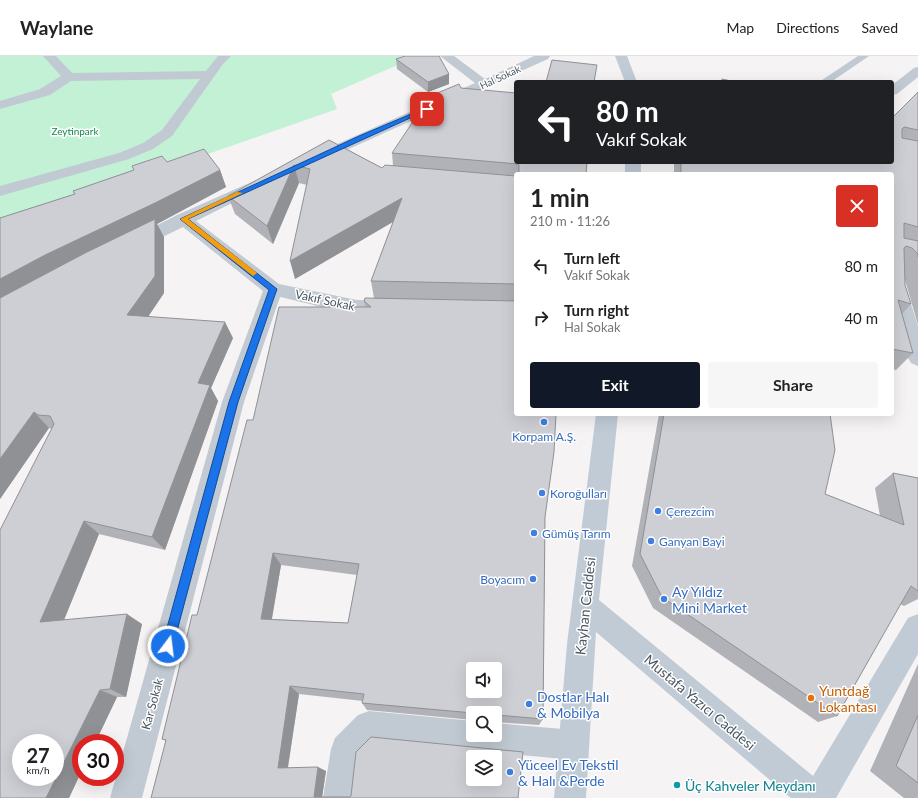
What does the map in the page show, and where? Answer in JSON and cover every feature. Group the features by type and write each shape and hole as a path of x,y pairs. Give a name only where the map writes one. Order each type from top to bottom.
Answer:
{"main road":[{"path":"621,56 630,80"},
{"name":"Kayhan Caddesi","path":"570,798 581,644 607,416"},
{"name":"Mustafa Yazıcı Caddesi","path":"585,605 816,798"},
{"path":"816,798 918,628"}],"street":[{"path":"49,56 68,77"},
{"path":"446,56 486,90"},
{"name":"Hal Sokak","path":"299,166 349,151 466,93 486,90 544,56"},
{"path":"0,192 124,156 148,146 167,133 210,74 216,58"},
{"path":"894,89 918,71"},
{"path":"0,105 53,88 62,84 68,77 210,74"},
{"path":"119,251 183,219 270,179"},
{"name":"Vakıf Sokak","path":"183,219 274,289 357,307 405,308"},
{"path":"894,279 918,358"},
{"name":"Kar Sokak","path":"126,798 233,402 274,289"},
{"path":"339,798 346,749 369,726 574,745"}],"lane":[{"path":"827,80 864,56"}],"green space":[{"name":"Zeytinpark","path":"0,56 418,56 331,94 337,109 136,179 0,238"}],"building":[{"path":"405,56 439,56 449,74 428,82 396,59"},
{"path":"552,60 597,65 594,80 547,80"},
{"path":"459,84 461,88 514,93 514,164 392,153 430,96"},
{"path":"918,92 918,130 904,127 902,129 902,138 918,141 918,227 904,223 904,238 918,241 918,257 917,253 912,248 906,246 904,248 905,285 911,304 898,300 913,353 894,349 894,172 681,172 681,164 894,164 894,116"},
{"path":"329,140 382,168 385,165 514,176 514,284 371,281 402,198 290,261 310,169 294,165 267,226 228,196"},
{"path":"204,149 220,170 155,203 45,255 0,279 0,218 75,194 73,191 134,170 132,166 162,156 167,162"},
{"path":"518,164 587,164 586,172 519,172"},
{"path":"155,219 155,276 127,315 225,322 198,383 210,385 152,537 84,521 40,622 127,614 110,689 100,690 78,734 72,734 72,746 64,762 64,734 12,734 12,786 52,786 46,798 0,798 0,530 54,424 50,416 38,415 34,412 0,459 0,298 85,253"},
{"path":"365,298 514,301 514,416 556,416 554,452 545,517 543,719 502,715 502,706 466,706 466,712 362,703 364,694 290,686 278,768 318,767 314,797 349,797 351,796 356,752 371,737 523,752 518,798 151,798 166,740 162,739 192,615 197,615 247,420 253,420 279,307 371,307 364,301","holes":["273,553 359,564 348,623 261,619"]},
{"path":"664,416 830,416 835,450 825,494 904,525 893,473 918,478 918,591 911,586 837,716 662,597 640,554"},
{"path":"918,715 918,783 896,766"}],"slow traffic":[{"path":"240,193 183,219 253,273"}],"place":[{"name":"Korpam A.Ş.","path":"544,422"},
{"name":"Koroğulları","path":"542,493"},
{"name":"Çerezcim","path":"658,511"},
{"name":"Gümüş Tarım","path":"534,533"},
{"name":"Ganyan Bayi","path":"651,541"},
{"name":"Boyacım","path":"533,579"},
{"name":"Ay Yıldız Mini Market","path":"664,599"},
{"name":"Yuntdağ Lokantası","path":"811,698"},
{"name":"Dostlar Halı & Mobilya","path":"529,704"},
{"name":"Yüceel Ev Tekstil & Halı &Perde","path":"510,772"},
{"name":"Üç Kahveler Meydanı","path":"677,785"}],"route":[{"path":"168,646 233,402 274,289 183,219 361,137 427,109"}]}
